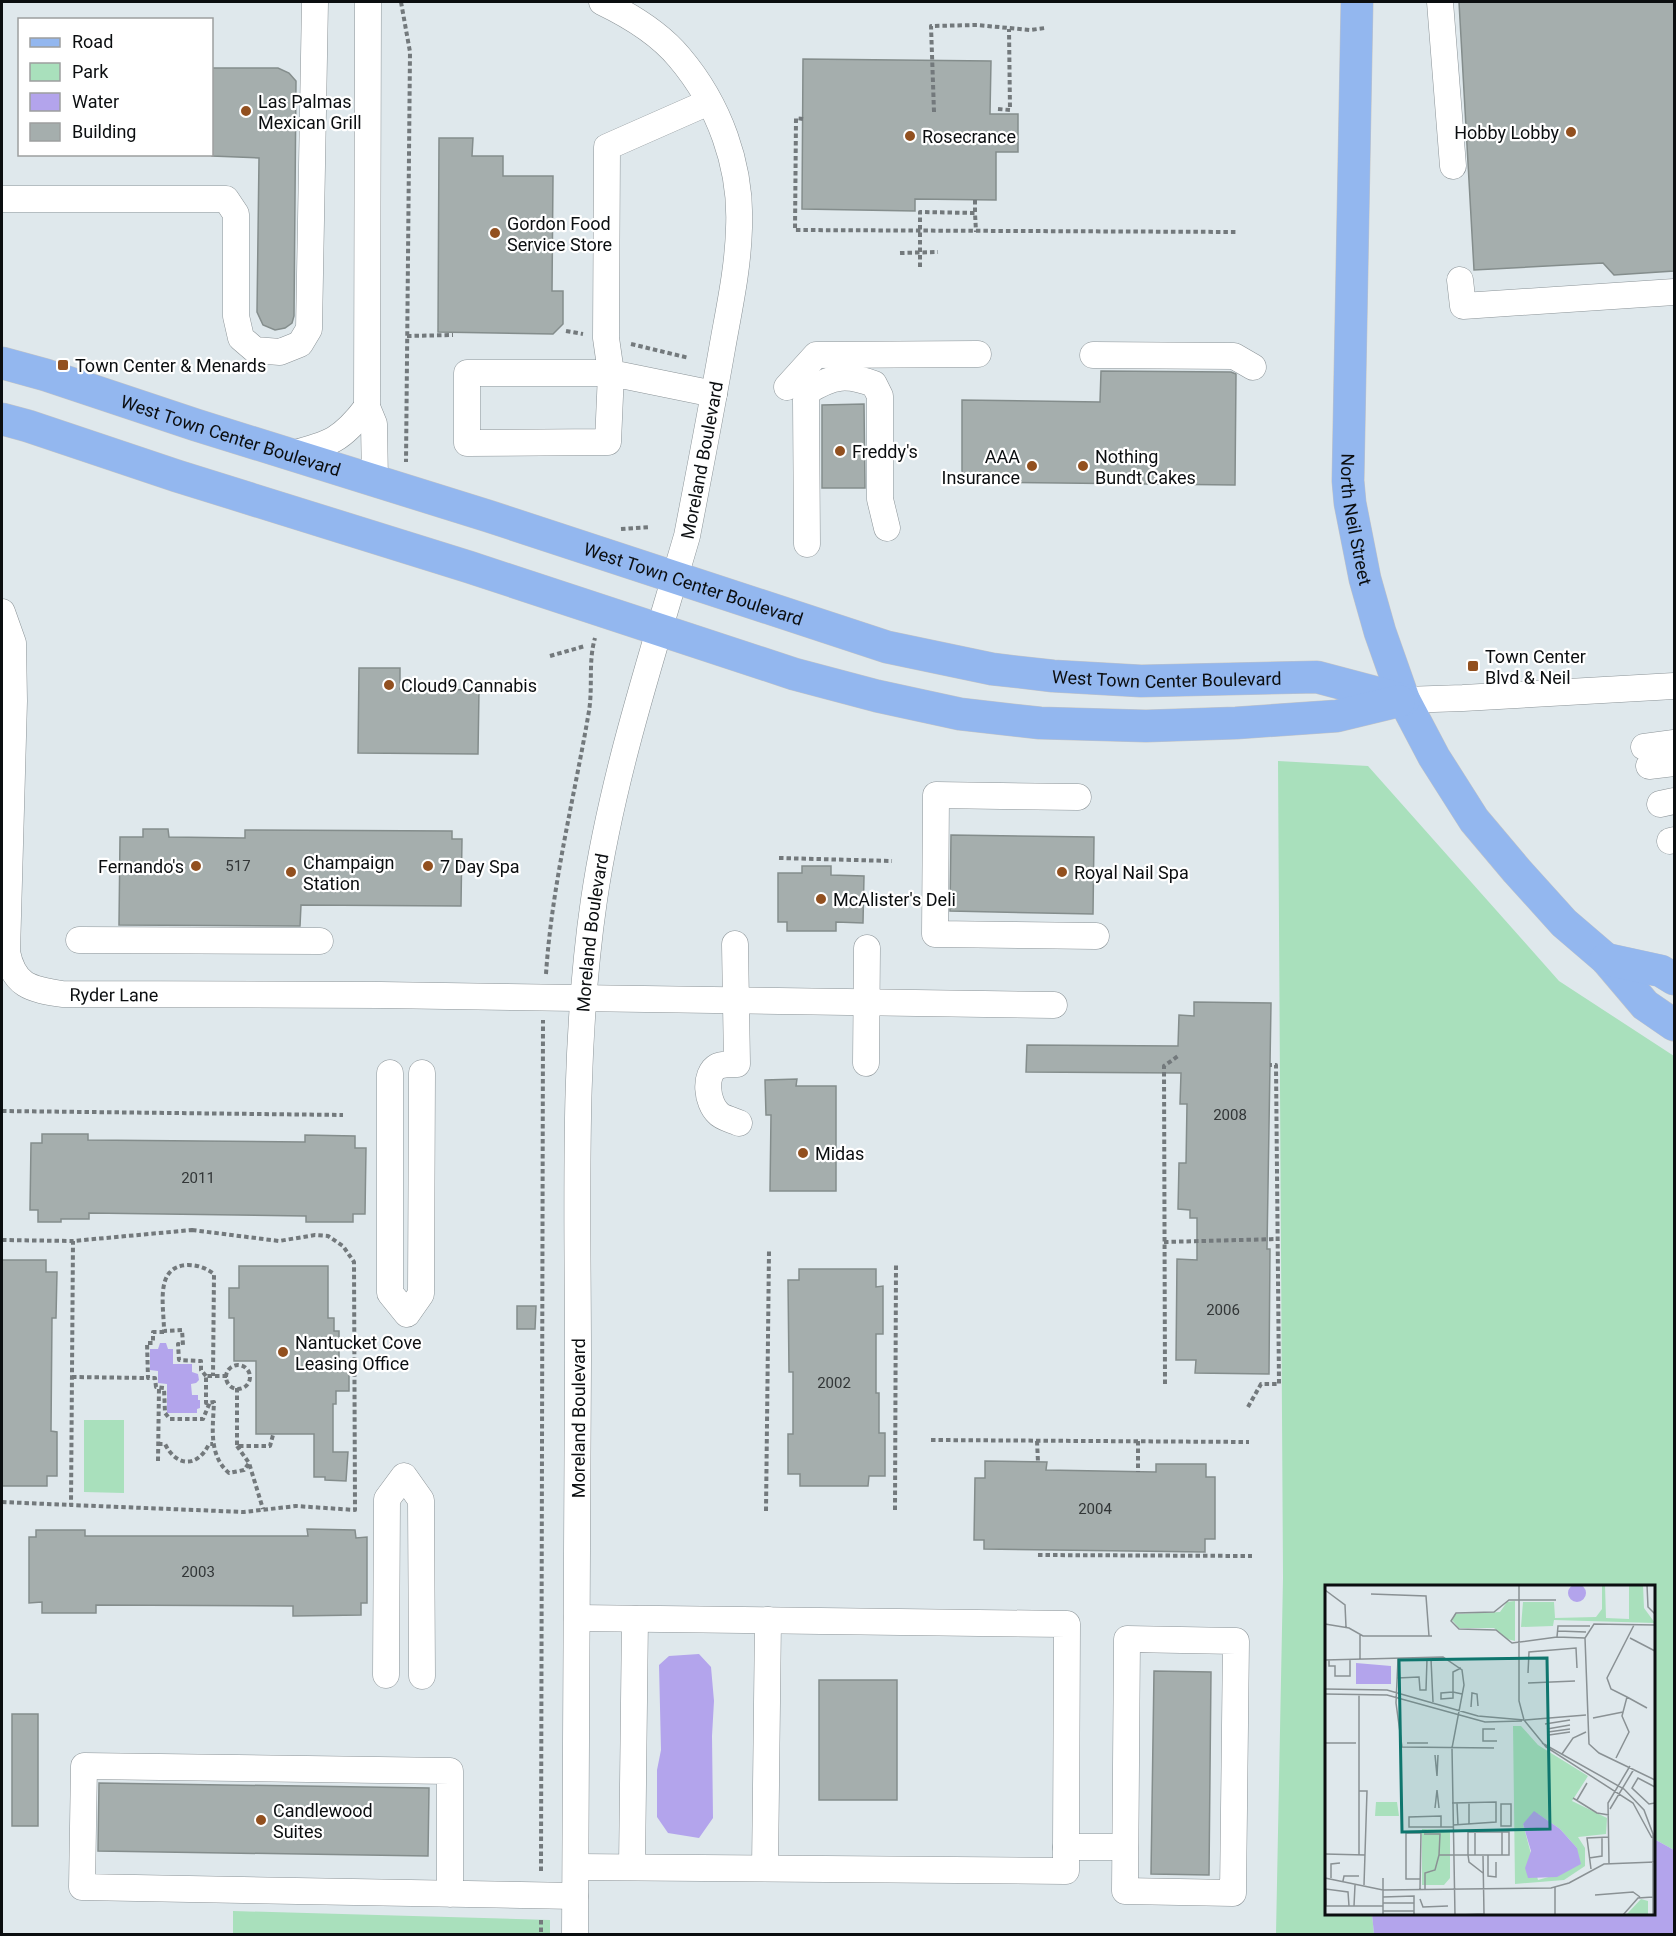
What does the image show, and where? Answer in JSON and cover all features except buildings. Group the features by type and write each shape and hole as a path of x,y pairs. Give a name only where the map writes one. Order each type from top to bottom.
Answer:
{"main road":[{"name":"North Neil Street","path":"1357,2 1348,481 1365,579 1380,633 1404,700 1434,757 1474,820 1564,923 1606,959 1645,1005 1674,1025"},
{"name":"West Town Center Boulevard","path":"2,363 46,375 676,577 887,647 992,669 1053,676 1141,681 1317,677 1404,700"},
{"name":"West Town Center Boulevard","path":"2,420 28,426 177,476 469,567 794,674 877,696 960,714 1040,723 1146,726 1337,716 1404,700"},
{"name":"North Neil Street","path":"1606,959 1661,970 1674,979"}],"street":[{"path":"2,199 226,199 236,214 236,316 241,338 255,350 280,352 300,344 309,329 315,2"},
{"path":"368,2 367,407 374,424 375,481"},
{"name":"Moreland Boulevard","path":"575,1935 578,1129 583,999 591,922 603,846 658,631 687,537 732,291 740,228 738,186 729,146 699,84 678,56 646,27 602,2"},
{"path":"1440,2 1453,166"},
{"path":"709,102 607,147 606,338 611,373 608,442 467,443 467,373 611,373 714,394"},
{"path":"1460,280 1463,306 1674,292"},
{"path":"787,387 816,355 978,354"},
{"path":"1093,355 1234,356 1253,367"},
{"path":"807,544 806,400 808,391 825,380 855,376 874,384 880,396 880,499 887,528"},
{"path":"291,454 332,443 341,437 367,407"},
{"name":"Ryder Lane","path":"2,612 13,643 14,701 7,952 11,969 24,985 39,991 62,993 583,999"},
{"name":"West Town Center Boulevard","path":"1404,700 1674,686"},
{"path":"1674,743 1646,757 1674,763"},
{"path":"1078,797 936,795 935,933 1096,936"},
{"path":"79,940 320,941"},
{"path":"735,945 737,1064 720,1065 713,1070 708,1084 710,1099 718,1114 739,1123"},
{"path":"866,1063 867,948"},
{"path":"583,999 1054,1005"},
{"path":"390,1073 390,1293 407,1314 421,1294 422,1073"},
{"path":"386,1675 387,1499 404,1476 421,1500 422,1676"},
{"path":"576,1867 1066,1871 1066,1624 577,1618"},
{"path":"632,1867 635,1618"},
{"path":"765,1868 768,1620"},
{"path":"1127,1639 1236,1641 1233,1893 1125,1891 1125,1847 1127,1639"},
{"path":"450,1894 450,1771 84,1766 82,1887 541,1896 576,1896"},
{"path":"1066,1847 1125,1847"}],"path":[{"path":"400,2 410,52 406,471"},
{"path":"934,112 931,26 977,25 1030,30 1045,28"},
{"path":"998,109 1010,110 1009,29"},
{"path":"802,119 796,118 795,230 1238,232"},
{"path":"975,200 976,232"},
{"path":"920,267 920,212 975,213"},
{"path":"900,253 938,252"},
{"path":"407,336 453,335"},
{"path":"618,530 650,527"},
{"path":"546,973 548,936 560,856 590,708 591,656 596,634"},
{"path":"550,656 585,646"},
{"path":"779,858 892,861"},
{"path":"541,1935 543,1023"},
{"path":"1165,1384 1164,1066 1178,1056"},
{"path":"1248,1407 1261,1384 1280,1384 1276,1065 1270,1065"},
{"path":"2,1111 343,1115"},
{"path":"2,1240 73,1241 192,1230 279,1241 315,1235 328,1236 343,1246 354,1262 355,1510 297,1506 244,1512 2,1502"},
{"path":"1164,1242 1278,1239"},
{"path":"71,1505 73,1241"},
{"path":"766,1511 769,1251"},
{"path":"895,1510 896,1263"},
{"path":"213,1376 214,1274 206,1268 192,1265 178,1266 169,1271 164,1282 164,1330 183,1330 183,1345 178,1344 179,1360 201,1361 201,1370 206,1376 206,1403 214,1402 213,1444 221,1466 229,1473 243,1470 249,1463"},
{"path":"148,1378 147,1343 153,1343 153,1332 164,1332"},
{"path":"234,1366 241,1366 248,1370 249,1381 244,1387 237,1388 230,1385 227,1376 228,1371 234,1366"},
{"path":"206,1376 227,1376"},
{"path":"72,1377 155,1378 156,1387 164,1388 165,1413 170,1419 214,1419"},
{"path":"158,1461 159,1388"},
{"path":"237,1388 237,1446 249,1463 263,1509"},
{"path":"202,1419 210,1402"},
{"path":"237,1446 270,1446 273,1435"},
{"path":"930,1440 1249,1442"},
{"path":"1037,1441 1038,1462"},
{"path":"1138,1441 1138,1472"},
{"path":"158,1444 165,1444 170,1454 181,1461 194,1462 204,1455 209,1444 213,1444"},
{"path":"1038,1555 1252,1556"}],"green space":[{"path":"1278,761 1368,766 1559,981 1674,1056 1674,1850 1655,1840 1655,1585 1325,1585 1325,1915 1372,1915 1374,1934 1276,1934 1283,1578"},
{"path":"84,1420 124,1420 124,1493 84,1492"},
{"path":"233,1911 550,1920 550,1934 233,1934"}],"water":[{"path":"160,1343 166,1343 168,1349 173,1349 173,1364 192,1364 192,1372 198,1374 199,1380 191,1384 192,1395 198,1395 198,1400 200,1400 197,1413 167,1413 167,1384 158,1383 158,1371 150,1370 150,1349 158,1349"},
{"path":"699,1654 711,1667 714,1701 713,1818 699,1838 668,1833 657,1817 657,1770 661,1750 659,1665 669,1656"},
{"path":"1655,1840 1674,1850 1674,1934 1374,1934 1372,1915 1655,1915"}],"place":[{"name":"Las Palmas Mexican Grill","path":"246,111"},
{"name":"Hobby Lobby","path":"1571,132"},
{"name":"Rosecrance","path":"910,136"},
{"name":"Gordon Food Service Store","path":"495,233"},
{"name":"Town Center & Menards","path":"63,365"},
{"name":"Freddy's","path":"840,451"},
{"name":"AAA Insurance","path":"1032,466"},
{"name":"Nothing Bundt Cakes","path":"1083,466"},
{"name":"Town Center Blvd & Neil","path":"1473,666"},
{"name":"Cloud9 Cannabis","path":"389,685"},
{"name":"Fernando's","path":"196,866"},
{"name":"7 Day Spa","path":"428,866"},
{"name":"Champaign Station","path":"291,872"},
{"name":"Royal Nail Spa","path":"1062,872"},
{"name":"McAlister's Deli","path":"821,899"},
{"name":"Midas","path":"803,1153"},
{"name":"Nantucket Cove Leasing Office","path":"283,1352"},
{"name":"Candlewood Suites","path":"261,1820"}]}
